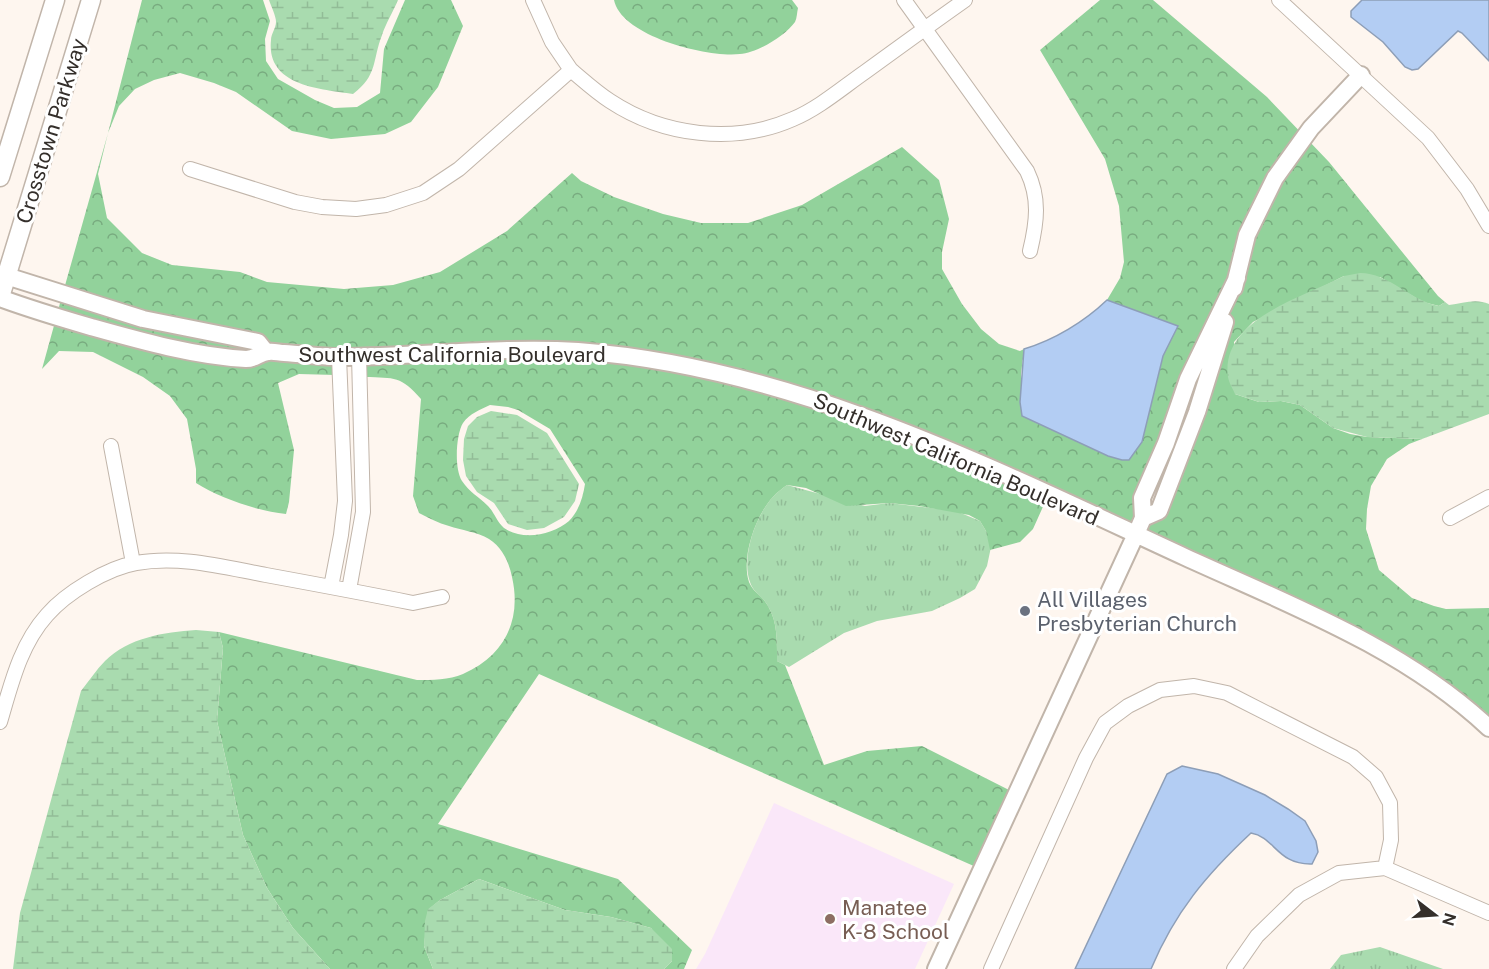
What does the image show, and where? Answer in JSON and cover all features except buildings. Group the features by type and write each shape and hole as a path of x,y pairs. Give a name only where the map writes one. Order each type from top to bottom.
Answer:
{"main road":[{"name":"Crosstown Parkway","path":"0,177 55,0"},
{"name":"Crosstown Parkway","path":"0,297 3,275 91,0"}],"street":[{"path":"533,0 552,42 571,70 610,101 650,122 694,133 731,134 758,130 792,119 824,101 965,0"},
{"path":"904,0 1027,171 1032,182 1037,212 1030,251"},
{"path":"1279,0 1428,138 1467,189 1489,226"},
{"path":"190,169 295,202 322,207 356,209 386,205 423,193 459,169 571,70"},
{"path":"1143,518 1159,511 1201,401 1237,278 1247,235 1275,178 1311,128 1361,75"},
{"name":"Southwest California Boulevard","path":"3,275 143,319 258,342 266,352"},
{"path":"936,969 1143,518 1142,498 1166,444 1188,379 1237,278"},
{"name":"Southwest California Boulevard","path":"0,297 27,308 128,338 221,357 254,359 266,352 339,357 499,351 577,351 655,360 739,377 805,396 884,424 982,465 1352,634 1431,681 1489,728"},
{"path":"349,590 363,512 359,356"},
{"path":"331,587 345,501 339,357"},
{"path":"1182,395 1201,401"},
{"path":"111,446 133,563"},
{"path":"1450,518 1489,497"},
{"path":"0,722 25,648 46,616 66,597 102,576 133,563 164,559 209,564 413,603 442,597"},
{"path":"991,969 1086,758 1105,723 1128,706 1160,690 1194,686 1227,693 1353,757 1376,777 1390,803 1391,840 1385,868"},
{"path":"1234,969 1257,936 1299,895 1339,873 1385,868 1489,913"}],"shaded area":[{"name":"Manatee K-8 School","path":"774,803 954,884 915,969 696,969"}],"green space":[{"path":"142,0 263,0 270,21 265,39 266,61 278,79 334,108 357,107 380,93 384,49 405,0 451,0 463,26 438,87 411,122 385,134 331,139 292,131 236,92 180,73 154,80 135,89 119,106 108,133"},
{"path":"269,0 398,0 379,44 371,74 353,94 311,87 286,76 277,67 272,55 271,40 276,20"},
{"path":"614,0 792,0 798,8 795,22 785,33 770,43 747,53 725,54 687,48 648,34 620,13"},
{"path":"1100,0 1153,0 1267,97 1329,162 1445,302 1439,306 1423,302 1380,277 1344,276 1253,322 1234,342 1235,394 1259,402 1281,401 1300,405 1333,428 1350,434 1367,437 1422,439 1409,444 1387,459 1371,486 1366,529 1379,570 1412,598 1446,609 1489,608 1489,720 1410,658 1144,532 1206,378 1195,374 1133,527 985,460 656,354 339,351 269,347 144,314 64,289 108,133 98,174 107,218 142,253 172,265 240,272 267,282 344,289 393,285 440,272 507,231 572,173 581,181 614,197 663,214 701,223 748,223 802,205 902,147 939,180 949,219 942,252 942,269 962,304 981,329 999,344 1020,351 1024,349 1021,374 1022,416 1108,456 1129,460 1142,442 1163,356 1178,326 1107,300 1120,278 1124,262 1119,206 1105,159 1040,50"},
{"path":"1360,273 1381,277 1419,299 1439,306 1445,302 1449,305 1474,301 1489,304 1489,414 1422,439 1367,437 1333,428 1300,405 1281,401 1259,402 1235,394 1228,377 1229,357 1237,340 1251,325 1288,302 1344,276"},
{"path":"61,299 254,347 252,353 174,342 58,311"},
{"path":"55,322 268,358 334,362 335,375 299,374 278,383 294,450 286,514 239,503 196,483 196,469 187,419 170,396 143,377 93,352 59,351 42,369"},
{"path":"577,357 654,365 738,382 882,429 1046,500 1033,529 1020,542 990,550 986,531 980,521 969,515 889,503 846,506 806,488 787,485 766,505 755,526 748,550 749,582 772,614 776,629 777,661 785,665 824,765 867,751 922,746 1011,791 976,867 539,674 438,824 618,879 692,950 684,969 664,969 672,961 651,928 611,917 565,910 479,879 440,900 428,910 424,946 433,969 330,969 293,928 267,888 243,835 217,721 223,648 219,632 417,680 446,679 463,674 489,657 499,647 512,622 514,608 512,577 507,560 498,546 489,539 419,513 413,496 421,399 408,386 397,380 365,377 365,361","holes":["490,405 518,410 550,429 585,484 575,513 569,521 555,530 537,535 511,532 499,523 490,508 468,489 459,476 457,452 463,423 472,414"]},
{"path":"491,411 517,415 547,433 579,484 575,501 564,517 544,528 527,530 508,524 494,503 477,492 466,476 463,460 464,439 468,426 477,417"},
{"path":"787,485 865,506 889,503 956,511 980,521 986,531 991,547 987,566 975,589 960,598 932,611 877,621 844,633 789,667 777,661 777,637 772,614 751,585 747,561 755,526 766,505"},
{"path":"196,630 219,632 223,648 217,721 243,835 267,888 293,928 330,969 13,969 20,913 81,691 105,661 124,647 159,635"},
{"path":"479,879 565,910 611,917 651,928 672,949 672,961 664,969 433,969 424,946 428,909"},
{"path":"1380,947 1443,969 1330,969 1341,955"}],"water":[{"path":"1362,0 1489,0 1489,61 1458,31 1418,69 1412,70 1405,67 1383,42 1351,17 1351,11"},
{"path":"1107,300 1178,326 1163,356 1142,442 1129,460 1108,456 1022,416 1020,402 1024,349 1046,341 1068,329 1089,316"},
{"path":"1182,766 1218,774 1265,795 1305,821 1316,841 1318,852 1312,864 1291,860 1266,840 1251,833 1193,895 1170,930 1151,969 1075,969 1167,774"}],"place":[{"name":"All Villages Presbyterian Church","path":"1025,611"},
{"name":"Manatee K-8 School","path":"830,919"}]}
